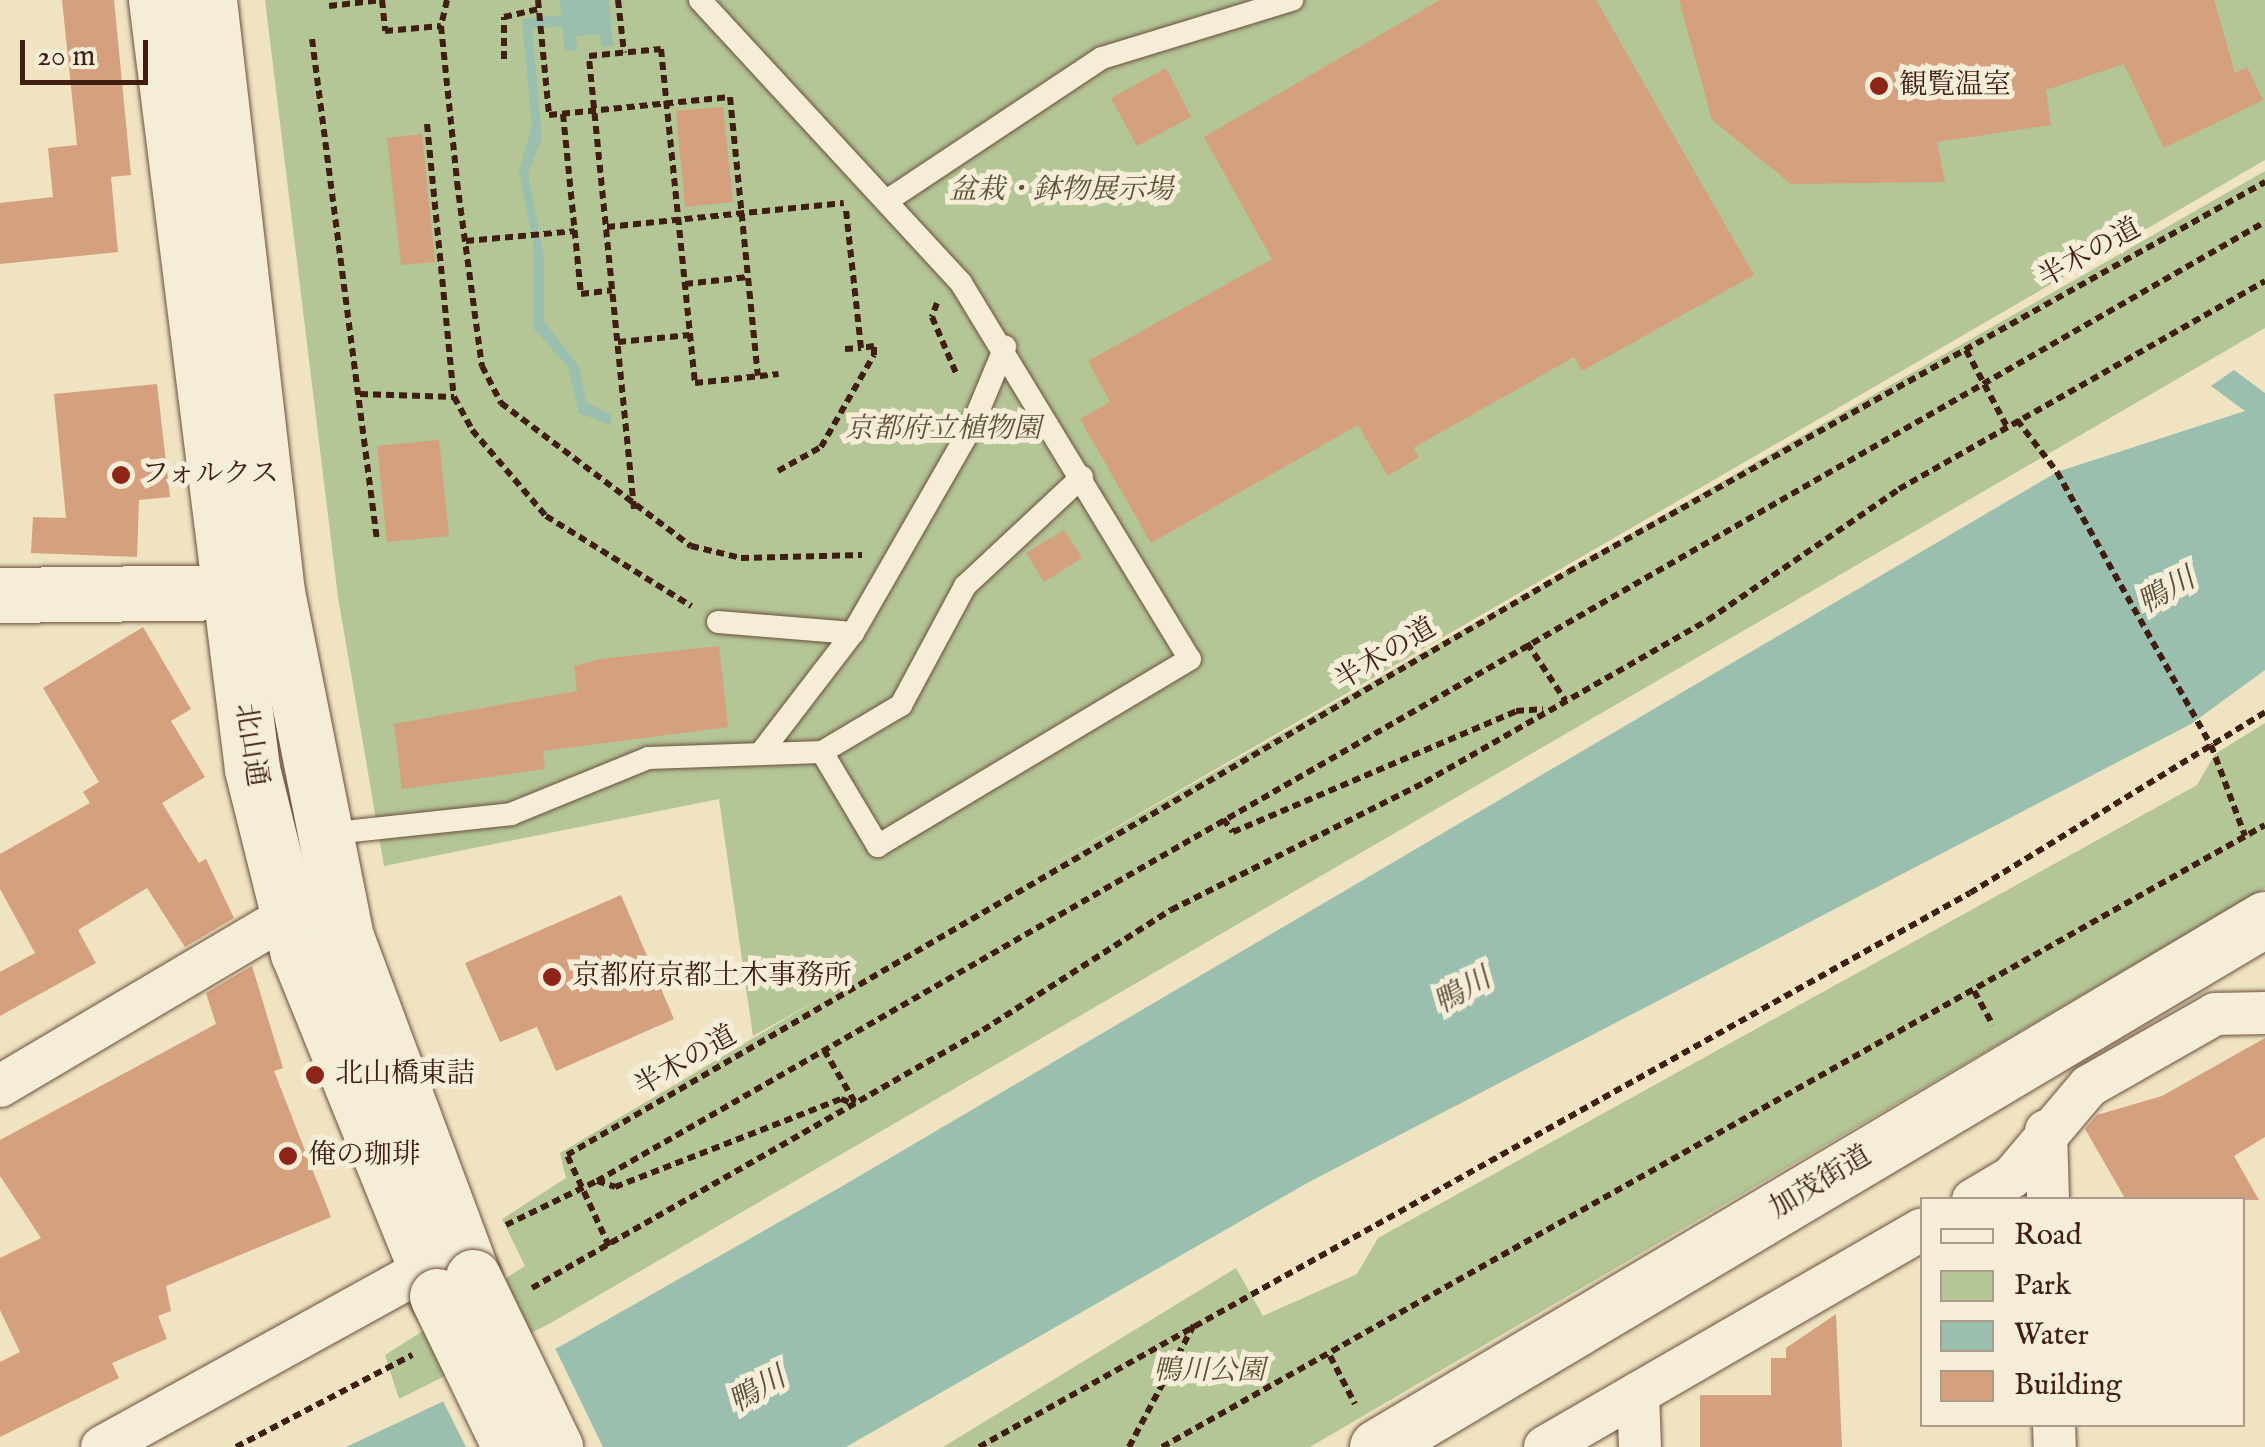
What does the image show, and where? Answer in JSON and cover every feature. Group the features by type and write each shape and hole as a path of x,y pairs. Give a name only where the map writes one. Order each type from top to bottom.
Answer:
{"street":[{"name":"北山通","path":"156,0 211,241 252,592 252,770 287,916 463,1277 555,1447"},
{"name":"北山通","path":"210,0 211,241"},
{"name":"北山通","path":"252,592 325,834 346,937 463,1277 510,1447"},
{"path":"0,595 252,592"},
{"path":"0,1086 287,916"},
{"name":"加茂街道","path":"1369,1431 2265,919"},
{"path":"1978,1197 2012,1177 2046,1131 2088,1086 2215,1014 2265,1013"},
{"path":"2046,1131 2048,1197"},
{"path":"1545,1447 1920,1230"},
{"path":"102,1447 463,1277"},
{"path":"1638,1393 1640,1447"}],"lane":[{"path":"700,0 891,198 961,283 1005,347 1190,659 878,846 822,752"},
{"path":"891,198 1102,58 1292,0"},
{"path":"760,754 853,633 972,426 1005,347"},
{"path":"325,834 511,814 648,758 822,752 901,705 965,586 1082,477"},
{"path":"718,622 853,633"}],"path":[{"path":"329,6 382,0 384,32 441,26"},
{"path":"446,0 441,26 466,241 482,366 496,396 634,510 722,555 856,557 870,549"},
{"path":"618,0 624,53"},
{"path":"504,59 504,18 538,8 550,116 730,97 758,376"},
{"path":"312,38 377,540"},
{"path":"634,510 590,56 662,49 695,382 778,374"},
{"path":"563,114 581,294 612,290"},
{"path":"426,124 454,397 493,462 546,516 718,622"},
{"name":"半木の道","path":"582,1189 566,1154 2265,182"},
{"path":"606,227 891,198"},
{"path":"846,203 861,348"},
{"path":"463,1277 582,1189 2265,222"},
{"path":"466,241 575,230"},
{"path":"685,284 748,278"},
{"path":"463,1277 610,1246 856,1105 1171,910 1708,620 2006,426 2265,281"},
{"path":"956,386 952,349 932,313 961,283"},
{"path":"618,342 690,335"},
{"path":"778,471 822,447 872,360 874,346 845,349"},
{"path":"1966,350 2006,426"},
{"path":"360,394 454,397"},
{"path":"2017,420 2057,472 2212,745 2245,836"},
{"path":"1527,643 1564,700"},
{"path":"1223,819 1233,832 1516,711 1550,708"},
{"path":"979,1447 1196,1322 1970,893 2265,712"},
{"path":"1162,1447 1330,1356 2265,824"},
{"path":"1974,991 1999,1036"},
{"path":"824,1050 856,1105"},
{"path":"597,1181 615,1188 841,1100 856,1105"},
{"path":"582,1189 610,1246"},
{"path":"1129,1447 1196,1322"},
{"path":"236,1447 421,1350"},
{"path":"1330,1356 1369,1431"}],"green space":[{"name":"京都府立植物園","path":"265,0 2265,0 2265,160 1006,891 2265,171 2265,328 549,1324 399,1399 385,1355 525,1266 502,1219 566,1178 560,1153 819,999 753,1036 719,799 384,866 338,597"},
{"name":"鴨川公園","path":"2265,723 2265,888 1310,1447 943,1447 1236,1268 1263,1316 1357,1274 1378,1238 2197,785 2215,754"}],"water":[{"path":"560,0 609,0 613,46 602,47 600,34 576,36 577,50 565,51 562,26 532,29 542,138 528,173 544,259 544,321 579,367 586,402 611,415 611,425 579,413 568,367 534,329 533,243 519,171 532,126 522,19 561,15"},
{"name":"鴨川","path":"2234,370 2265,393 2265,670 2191,724 1309,1182 846,1447 346,1447 561,1346 839,1188 2057,472 2245,411 2211,386"}],"pier":[{"path":"553,1344 603,1447 466,1447 441,1397"}],"building":[{"path":"62,0 114,0 131,175 111,177 118,252 0,264 0,203 53,197 48,148 77,145"},
{"path":"1440,0 1596,0 1754,275 1582,371 1574,357 1413,448 1419,457 1388,476 1358,425 1151,543 1080,419 1110,402 1088,361 1272,259 1204,137"},
{"name":"観覧温室","path":"1679,0 2214,0 2235,73 2247,67 2263,100 2164,148 2124,64 2046,90 2051,125 1937,142 1945,182 1791,184 1712,120"},
{"path":"1166,68 1191,117 1137,146 1111,98"},
{"path":"723,107 733,202 685,207 676,111"},
{"path":"422,134 435,262 401,265 387,138"},
{"path":"157,384 170,497 139,500 137,557 31,553 33,517 66,518 54,394"},
{"path":"439,440 449,536 387,542 377,446"},
{"path":"1064,530 1082,558 1044,582 1026,553"},
{"path":"143,627 191,709 171,721 205,777 162,803 199,863 206,859 234,918 185,947 147,888 78,930 96,963 0,1016 0,972 35,953 0,889 0,854 90,803 83,792 99,782 43,688"},
{"path":"719,646 728,727 543,751 545,769 402,789 394,724 577,691 574,666 600,659"},
{"path":"621,895 674,1019 556,1071 537,1027 500,1042 465,963"},
{"path":"252,966 283,1068 274,1071 331,1217 166,1286 171,1311 158,1316 167,1339 112,1363 119,1378 0,1437 0,1362 20,1352 0,1310 0,1258 41,1238 0,1176 0,1140 216,1024 206,993"},
{"path":"2265,1038 2265,1137 2234,1156 2259,1200 2124,1197 2085,1129 2097,1115 2162,1096"},
{"path":"1836,1314 1842,1447 1700,1447 1700,1395 1771,1395 1771,1358 1786,1358 1786,1348"}],"place":[{"name":"観覧温室","path":"1879,86"},
{"name":"フォルクス","path":"121,475"},
{"name":"京都府京都土木事務所","path":"552,977"},
{"name":"北山橋東詰","path":"315,1075"},
{"name":"俺の珈琲","path":"288,1156"}],"park label":[{"name":"盆栽・鉢物展示場","path":"1061,191"}]}
